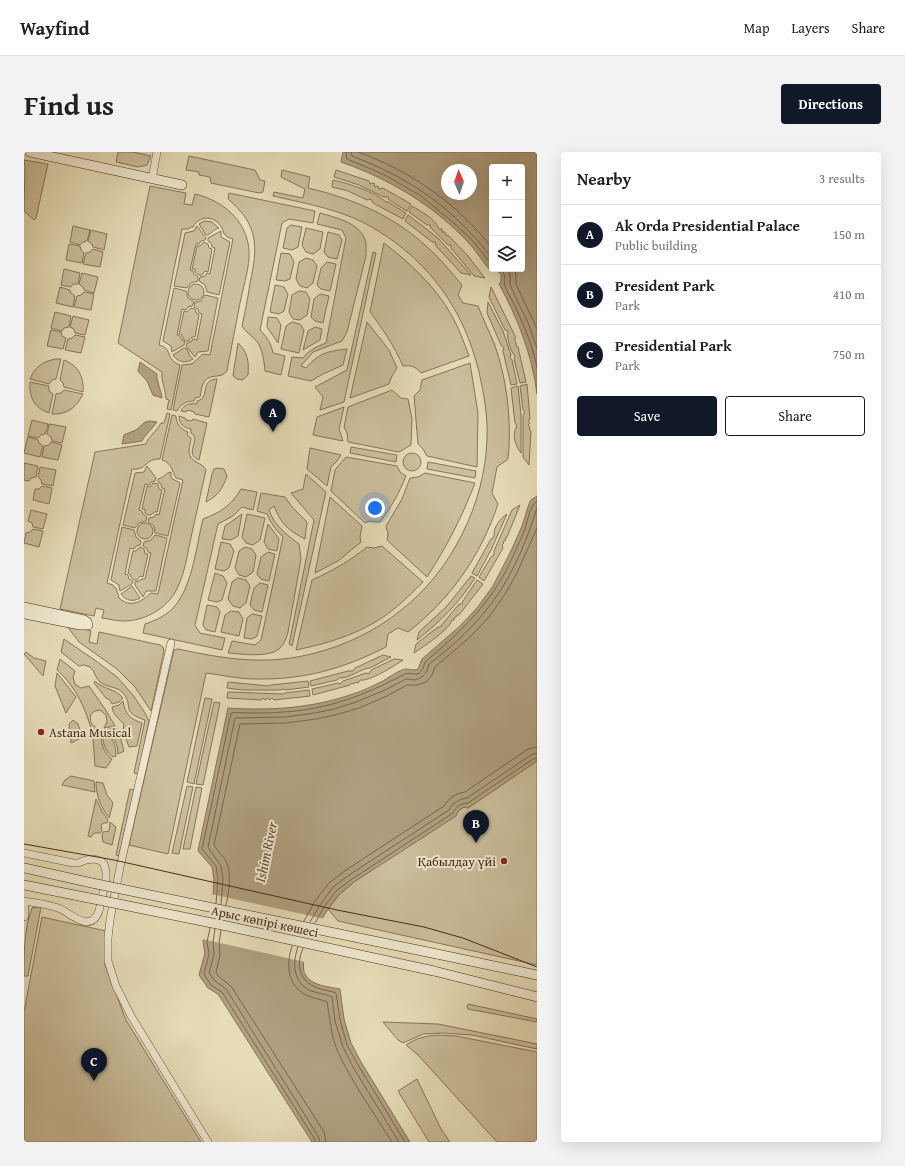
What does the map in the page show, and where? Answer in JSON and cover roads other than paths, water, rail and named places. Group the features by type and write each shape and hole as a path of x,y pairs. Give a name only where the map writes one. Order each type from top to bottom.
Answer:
{"main road":[{"path":"30,152 182,185"},
{"path":"24,607 84,620 88,625 80,625 24,614"},
{"name":"Арыс көпірі көшесі","path":"24,868 537,975"},
{"name":"Арыс көпірі көшесі","path":"24,885 227,926 434,971 537,997"},
{"path":"24,907 24,916"}],"street":[{"path":"152,179 157,152"},
{"path":"171,643 120,867 108,938 108,961 116,986 131,1016 208,1142"},
{"path":"24,853 73,863 97,859 104,864 106,872 99,911 95,917 88,921 79,921 56,907 24,901"}],"water":[{"path":"343,152 537,152 537,394 528,351 512,310 499,284 501,282 501,274 498,272 525,272 525,164 489,164 489,269 468,242 454,228 425,204 393,185 341,162"},
{"path":"140,362 157,374 162,398 153,395 147,381 138,371"},
{"path":"145,422 157,422 142,441 122,444 124,435 136,430"},
{"name":"Ishim River","path":"537,496 537,761 468,808 464,807 458,811 456,816 354,882 340,894 326,912 313,935 304,958 303,968 309,979 322,986 340,989 344,1019 351,1043 410,1142 312,1142 218,994 208,988 199,975 205,953 203,942 213,897 214,879 212,867 198,851 228,708 275,709 322,703 360,691 381,682 403,669 418,669 422,659 460,626 477,608 493,586 522,526 529,504 531,500"}],"tram line":[{"path":"24,844 114,860 337,910 424,927 463,938 537,967"}],"place":[{"name":"Ak Orda Presidential Palace","path":"273,432"},
{"name":"Astana Musical","path":"41,732"},
{"name":"President Park","path":"476,843"},
{"name":"Қабылдау үйі","path":"504,861"},
{"name":"Presidential Park","path":"94,1081"}]}
